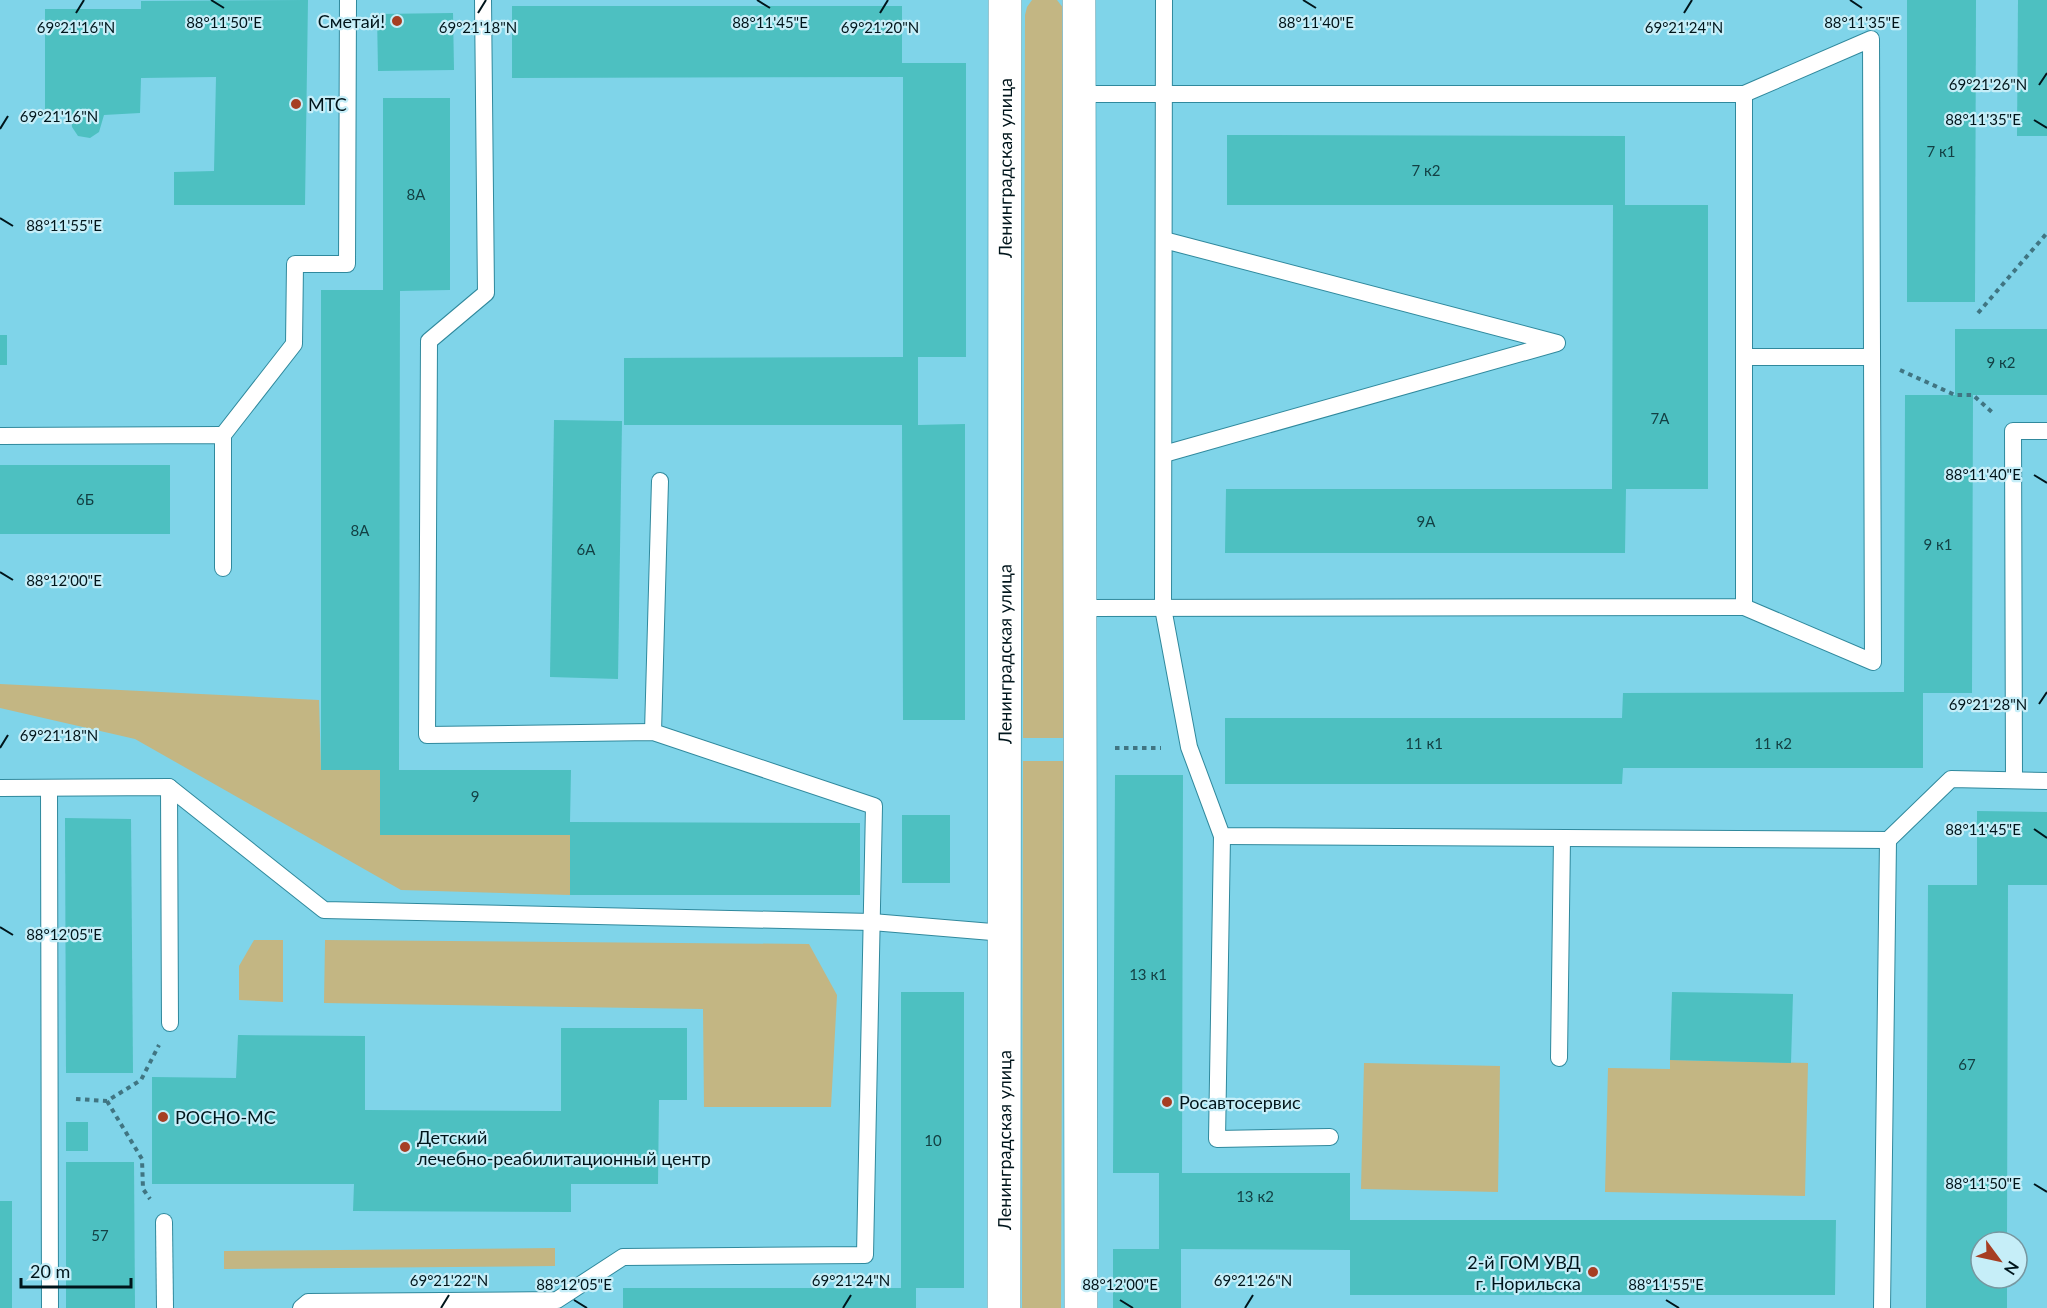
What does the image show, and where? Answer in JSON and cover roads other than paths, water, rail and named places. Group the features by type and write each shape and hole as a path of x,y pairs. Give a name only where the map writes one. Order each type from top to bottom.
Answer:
{"street":[{"name":"Ленинградская улица","path":"1004,1308 1005,0"},
{"path":"1079,0 1081,1308"}],"lane":[{"path":"224,568 223,435 294,344 295,264 348,264 348,0"},
{"path":"301,1308 308,1302 557,1300 623,1257 865,1255 874,806 653,732 427,735 429,341 486,293 483,0"},
{"path":"1164,0 1163,608 1189,747 1222,836 1217,1138 1330,1137"},
{"path":"1079,94 1744,94 1871,39 1873,662 1744,607 1080,608"},
{"path":"1744,94 1744,607"},
{"path":"1164,240 1557,344 1164,454"},
{"path":"1744,357 1872,357"},
{"path":"2014,780 2013,431 2047,431"},
{"path":"0,436 223,435"},
{"path":"653,732 660,480"},
{"path":"1222,836 1888,840 1952,779 2047,780"},
{"path":"0,788 169,787 324,910 872,922 1004,933"},
{"path":"169,787 170,1023"},
{"path":"49,788 50,1308"},
{"path":"1559,1058 1562,838"},
{"path":"1882,1308 1888,840"},
{"path":"164,1222 165,1308"}],"place":[{"name":"Сметай!","path":"397,21"},
{"name":"МТС","path":"296,104"},
{"name":"Росавтосервис","path":"1167,1102"},
{"name":"РОСНО-МС","path":"163,1117"},
{"name":"Детский лечебно-реабилитационный центр","path":"405,1147"},
{"name":"2-й ГОМ УВД г. Норильска","path":"1593,1272"}]}
